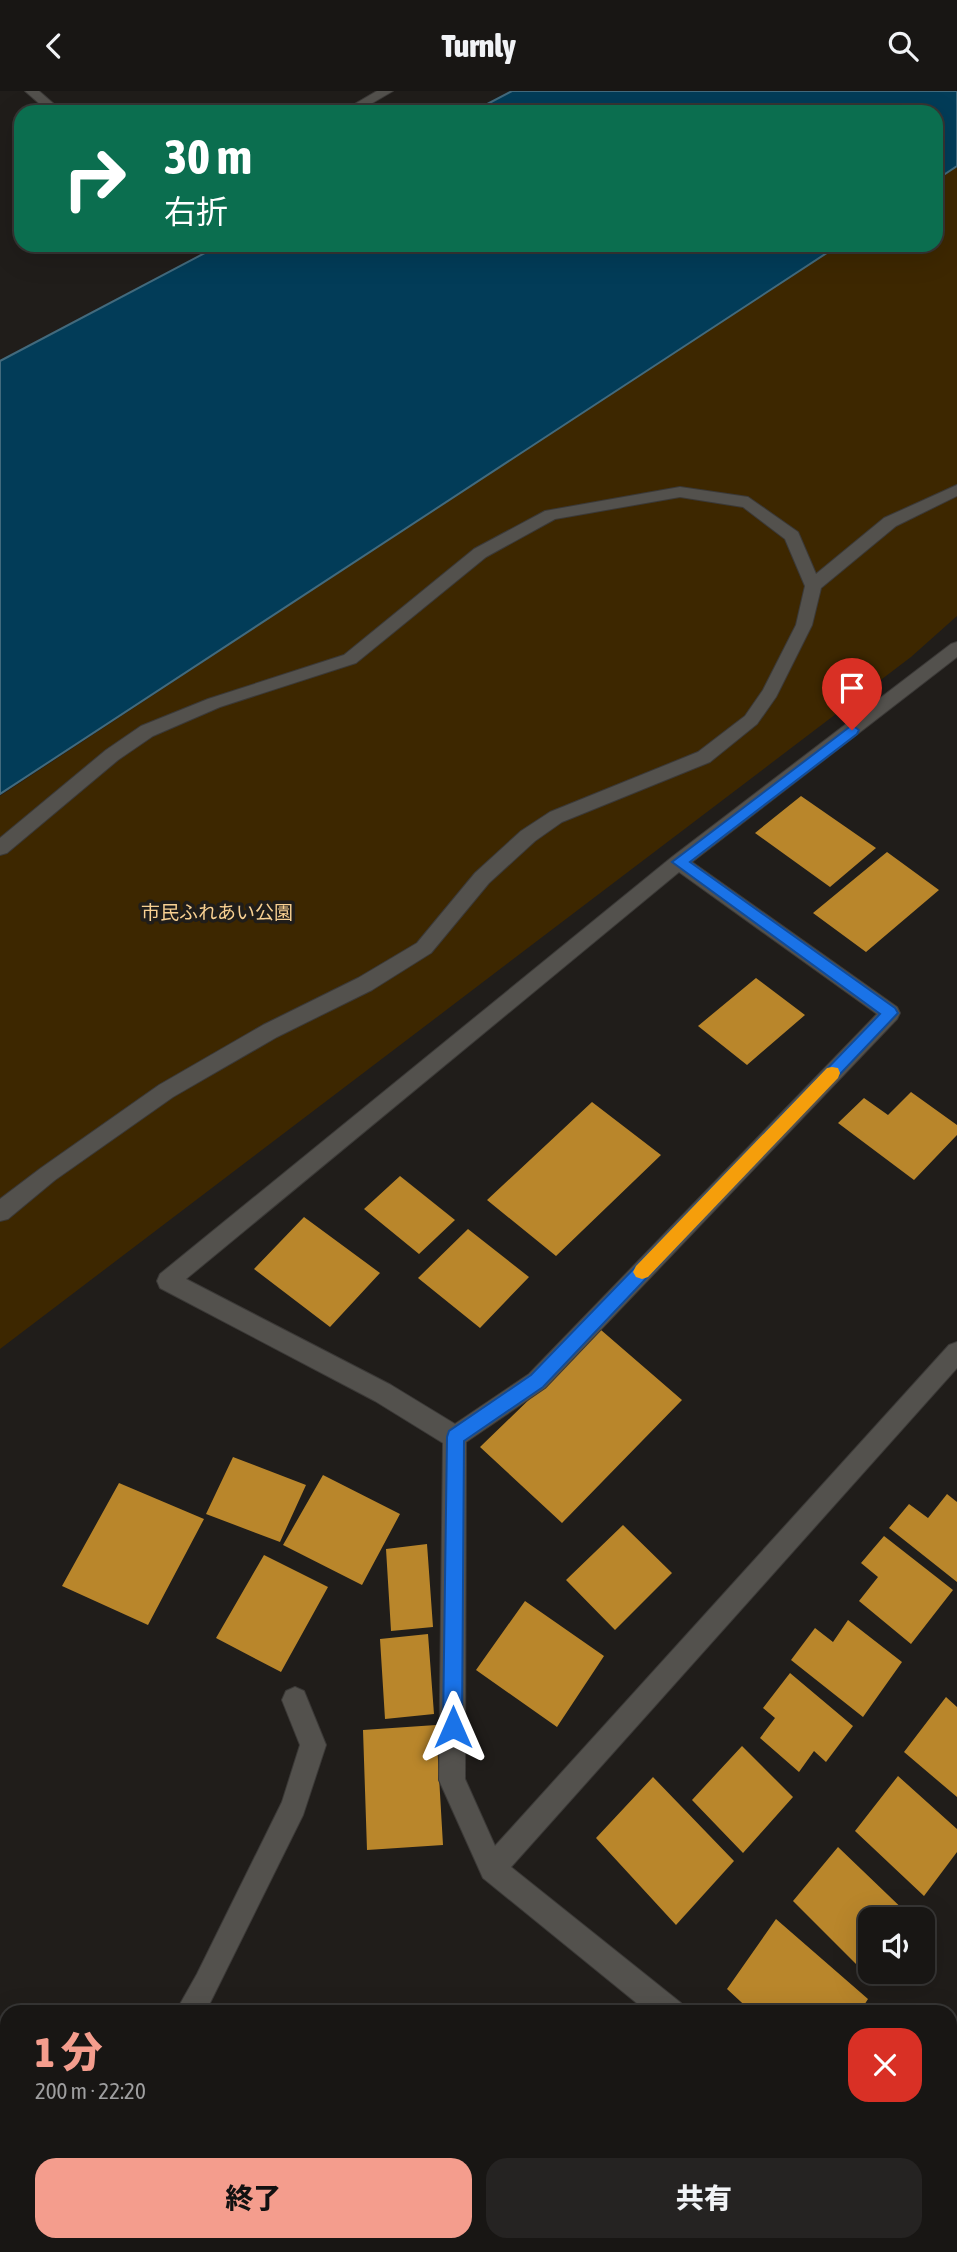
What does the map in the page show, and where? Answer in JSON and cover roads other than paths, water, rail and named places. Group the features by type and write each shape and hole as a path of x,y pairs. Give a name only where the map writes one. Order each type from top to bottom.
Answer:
{"street":[{"path":"31,91 48,105"},
{"path":"360,105 387,91"},
{"path":"813,586 890,522 957,490"},
{"path":"0,848 113,755 147,731 214,703 350,659 480,553 551,515 680,492 748,502 792,535 813,586 804,625 770,693 751,720 704,757 556,817 528,836 482,878 424,948 365,984 270,1031 166,1091 48,1174 0,1212"},
{"path":"455,1437 383,1393 168,1280 679,862 957,648"},
{"path":"939,664 957,675"},
{"path":"455,1437 537,1381 890,1013 679,862"},
{"path":"492,1870 957,1352"},
{"path":"455,1437 452,1780 492,1870 661,2005"},
{"path":"194,2005 207,1985 294,1806 313,1745 295,1700"}],"water":[{"path":"512,91 957,91 957,166 943,175 943,105 485,105"},
{"path":"207,252 828,252 0,794 0,361"}],"park label":[{"name":"市民ふれあい公園","path":"217,912"}]}
